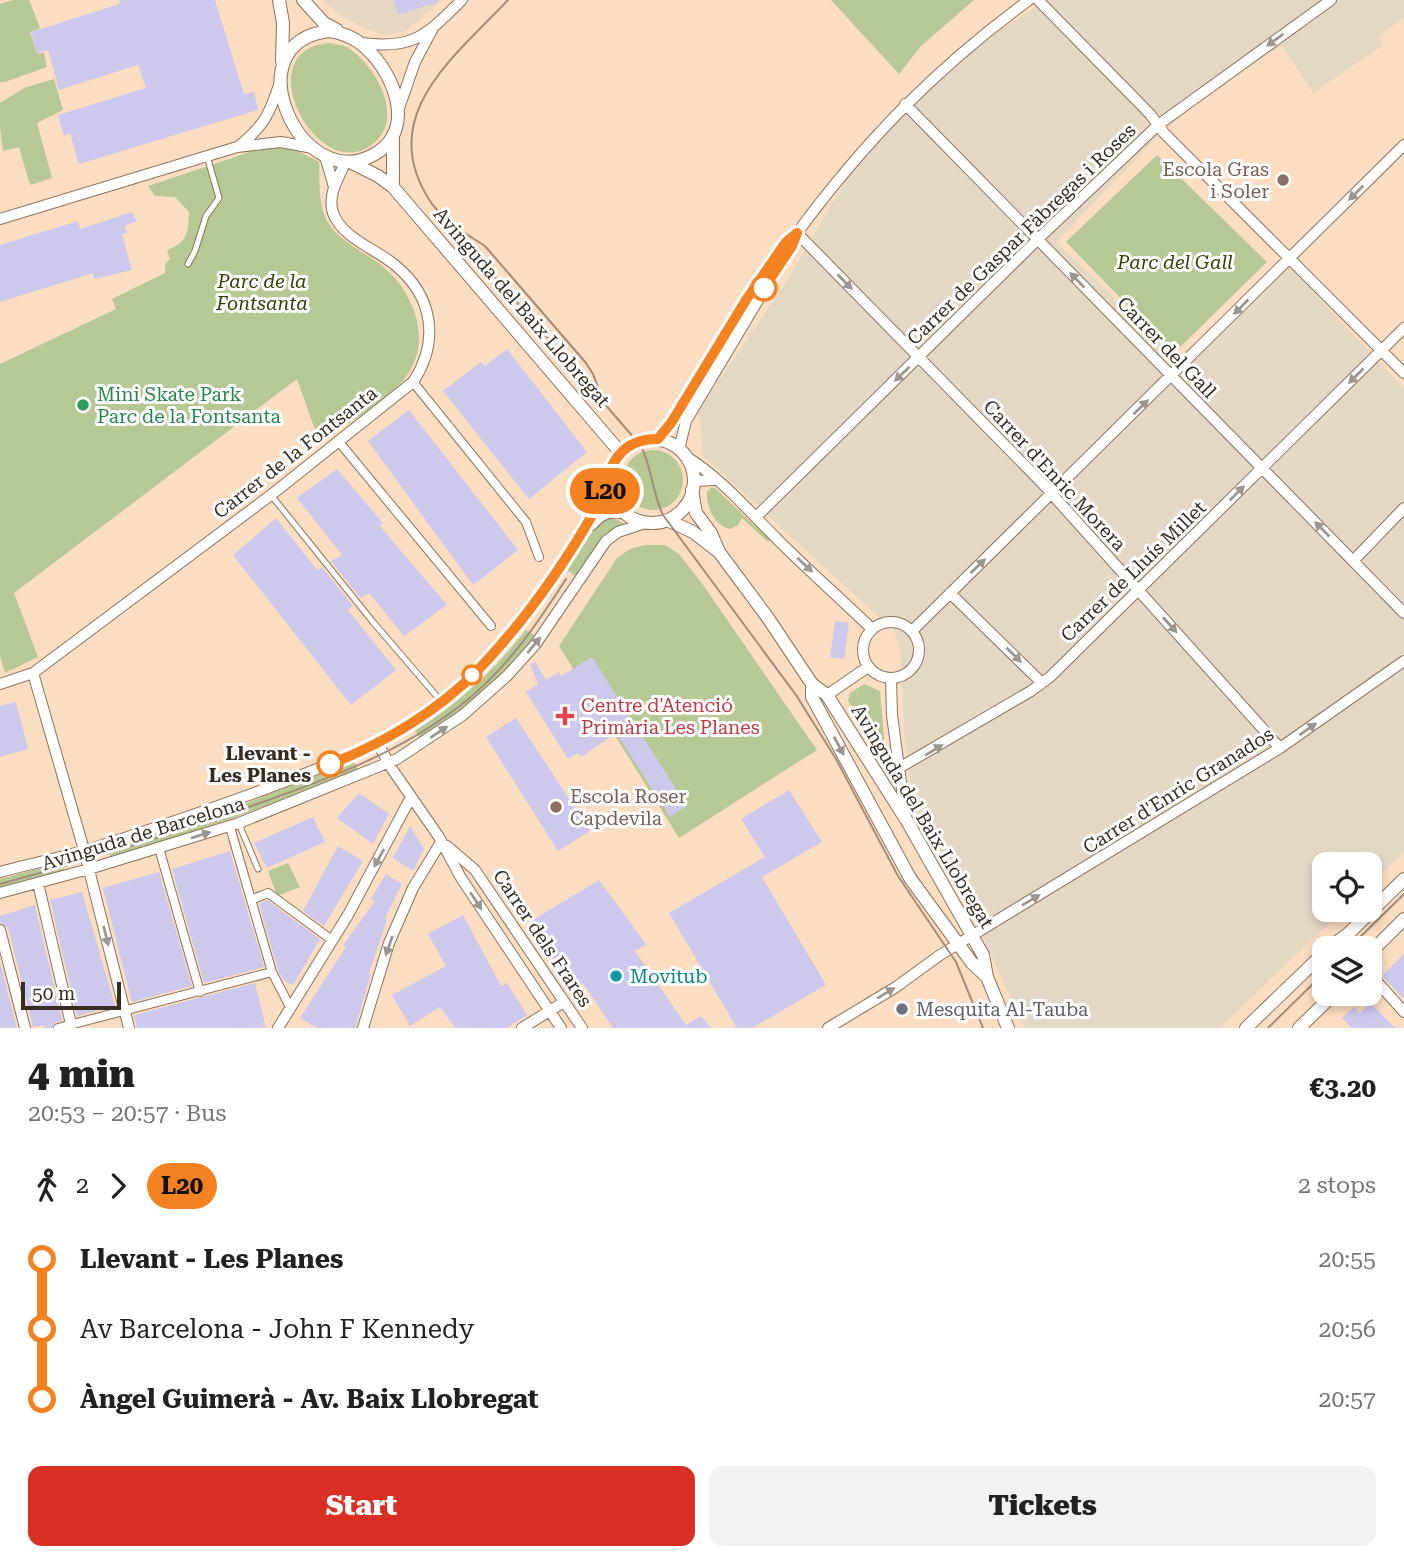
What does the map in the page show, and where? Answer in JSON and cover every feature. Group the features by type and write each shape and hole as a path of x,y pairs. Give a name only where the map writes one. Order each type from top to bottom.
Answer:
{"street":[{"path":"279,0 283,23 281,94 289,118 313,148 325,156 348,162 365,160 387,145 393,134"},
{"path":"303,0 324,23 361,43 386,70 396,96 398,111"},
{"path":"393,187 393,134 415,62 432,30 462,0"},
{"path":"658,439 684,406 756,285 786,242 797,233 863,148 905,104 976,40 1029,0"},
{"path":"1038,0 1289,259 1404,373"},
{"name":"Carrer de Gaspar Fàbregas i Roses","path":"756,517 1037,240 1158,125 1331,0"},
{"path":"361,43 391,46 403,44 432,30"},
{"path":"237,147 253,135 267,119 287,56 295,45 317,32 344,34"},
{"name":"Carrer del Gall","path":"905,104 1404,613"},
{"path":"0,219 237,147 281,142 313,148"},
{"path":"912,631 1404,145"},
{"name":"Carrer de la Fontsanta","path":"0,684 33,673 271,495 413,382 429,351 429,321 424,303 407,276 395,264 339,224 331,203 334,187 325,156"},
{"path":"334,187 348,162"},
{"name":"Avinguda del Baix Llobregat","path":"348,162 378,176 393,187 621,453"},
{"path":"582,534 606,514 622,513 648,522 667,520 684,507 693,485 690,464 682,453 686,421 764,288 792,246 797,233"},
{"name":"Carrer d'Enric Morera","path":"797,233 1052,494 1280,748"},
{"name":"Carrer de Lluís Millet","path":"900,768 1042,683 1404,328"},
{"path":"413,382 526,522 539,557"},
{"path":"582,534 601,501 612,464 621,453 638,442 658,439 672,444 709,472 714,480 872,629"},
{"path":"339,442 491,626"},
{"path":"610,473 610,489 617,505 630,516"},
{"path":"693,485 714,480"},
{"name":"Avinguda del Baix Llobregat","path":"693,485 696,513 711,533 719,552 812,684 827,695 907,821 966,940"},
{"path":"1353,561 1404,508"},
{"name":"Avinguda del Baix Llobregat","path":"667,520 693,532 719,552"},
{"name":"Avinguda de Barcelona","path":"0,893 234,825 388,763 436,734 487,695 535,645 607,541 618,532 648,522"},
{"name":"Avinguda de Barcelona","path":"0,872 84,850 195,815 356,754 377,742 441,702 476,671 513,630 582,534"},
{"path":"950,593 1042,683"},
{"path":"892,622 912,631 920,649 917,664 902,677 891,679 874,673 868,667 863,652 864,641 872,629 892,622"},
{"name":"Carrer d'Enric Granados","path":"828,1028 896,987 917,970 1280,748 1404,662"},
{"path":"827,695 868,667"},
{"path":"33,673 84,850 129,1028"},
{"path":"891,679 892,715 907,821"},
{"name":"Avinguda del Baix Llobregat","path":"812,684 812,697 910,878 982,955 987,977 1008,1028"},
{"name":"Carrer dels Frares","path":"377,742 461,878 561,1028"},
{"path":"278,1028 332,940 411,797"},
{"path":"234,825 251,900 272,972 290,1007"},
{"path":"363,1028 389,943 413,888 441,842"},
{"name":"Carrer dels Frares","path":"441,842 475,870 582,1028"},
{"path":"159,848 200,992"},
{"path":"1345,936 1404,879"},
{"path":"38,883 71,1024"},
{"path":"251,900 268,893 332,940"},
{"path":"1382,941 1404,919"},
{"path":"0,930 25,1028"},
{"path":"1246,1028 1312,965"},
{"path":"58,1028 272,972"},
{"path":"1382,987 1404,1012"},
{"path":"522,1028 564,1002"},
{"path":"1299,1028 1322,1006"}],"lane":[{"path":"188,264 206,216 219,198 206,156"},
{"path":"271,495 441,702"},
{"path":"234,825 258,869"}],"shaded area":[{"path":"322,0 442,0 406,31 387,35 366,29"},
{"path":"1047,0 1404,0 1404,18 1378,37 1383,45 1313,93 1282,46 1215,87 1158,136 1056,242 1182,363 1281,258 1404,388 1404,852 1382,873 1382,852 1312,852 1312,922 1330,922 1316,936 1312,936 1312,940 1220,1028 1024,1028 975,919 915,814 905,742 900,649 894,631 703,456 699,410 786,282 850,173 928,85 1002,29"}],"green space":[{"path":"13,0 29,0 40,28 30,32 37,54 44,53 47,67 0,82 0,4"},
{"path":"831,0 974,0 921,46 899,74"},
{"path":"330,43 348,48 361,58 379,83 385,97 386,125 379,138 367,148 348,153 330,147 314,134 301,116 293,95 291,75 298,58 314,46"},
{"path":"54,79 63,110 37,123 52,178 30,185 19,147 3,151 0,103 24,88"},
{"name":"Parc de la Fontsanta","path":"276,147 296,150 319,162 321,200 327,221 344,240 381,265 411,302 419,333 413,365 404,379 387,396 323,441 314,427 297,379 14,593 38,657 5,673 0,656 0,364 116,309 112,299 165,273 165,264 170,259 167,250 179,244 186,236 189,212 175,197 155,196 148,186 250,152"},
{"name":"Parc del Gall","path":"1157,155 1267,262 1174,353 1066,242"},
{"path":"647,450 659,450 678,463 683,480 681,492 670,505 659,510 647,510 628,497 623,486 623,474 636,455"},
{"path":"715,488 770,540 768,542 742,518 738,525 731,529 720,524 708,504 707,492"},
{"path":"613,518 624,523 614,529 577,577 567,570 596,526 602,520"},
{"path":"645,545 665,545 679,554 817,750 679,838 559,646 617,558 630,549"},
{"path":"526,630 536,636 509,665 482,692 420,739 415,730 447,709 475,685"},
{"path":"864,684 880,691 885,749 881,751 848,701 850,693"},
{"path":"354,761 358,770 242,815 111,858 108,849 237,807"},
{"path":"62,862 65,871 0,889 0,879"},
{"path":"288,863 300,887 277,896 268,871"}],"building":[{"path":"119,0 215,0 244,94 254,92 258,110 79,164 70,133 64,136 58,115 146,88 138,65 59,90 48,50 37,54 31,32 120,4"},
{"path":"393,0 437,0 438,2 398,15"},
{"path":"132,212 136,221 125,226 127,233 122,234 132,270 94,279 93,273 0,302 0,245 78,221 80,229"},
{"path":"507,349 587,452 529,499 443,391 481,362 485,366"},
{"path":"409,410 518,550 473,585 368,441"},
{"path":"337,469 383,523 380,526 447,605 404,636 369,593 361,599 331,561 342,555 297,498"},
{"path":"276,518 317,570 322,567 353,606 348,610 396,670 351,705 233,555"},
{"path":"835,621 849,623 844,659 830,657"},
{"path":"592,657 687,806 670,817 616,733 581,757 578,753 568,759 526,692 538,684 530,664 535,662 546,680 559,672 561,676"},
{"path":"16,702 28,749 0,757 0,706"},
{"path":"516,718 590,831 558,851 486,737"},
{"path":"789,790 822,842 762,877 826,985 752,1028 737,1028 669,913 765,857 741,819"},
{"path":"359,793 389,814 373,844 337,818"},
{"path":"313,817 325,842 267,868 254,843"},
{"path":"410,826 424,849 413,871 393,858"},
{"path":"338,846 363,861 324,926 303,911"},
{"path":"230,851 264,967 204,983 172,869"},
{"path":"159,872 192,986 132,1002 103,888"},
{"path":"386,874 402,884 385,918 387,920 369,973 371,974 355,1028 317,1028 300,1018 346,947 343,945 375,901 371,899"},
{"path":"599,880 646,944 635,951 686,1025 701,1016 711,1028 613,1028 583,983 571,990 529,922"},
{"path":"82,892 115,1006 77,1016 50,900"},
{"path":"267,900 320,939 293,985 284,981 278,970 259,904"},
{"path":"35,905 62,1020 54,1023 52,1028 45,1028 44,1025 33,1027 8,928 0,922 0,916"},
{"path":"463,915 501,986 507,983 527,1015 507,1028 455,1028 440,1007 410,1026 392,995 446,966 428,934"},
{"path":"1404,954 1404,999 1382,976"},
{"path":"0,962 17,1028 0,1028"},
{"path":"255,983 266,1028 137,1028 134,1015"},
{"path":"1368,1006 1374,1006 1395,1028 1352,1028 1342,1018 1354,1007 1360,1013"}],"tram line":[{"path":"508,0 444,67 427,92 416,117 411,144 416,173 432,204 641,446 663,515 796,695 836,759 898,876 956,962 983,1028"},
{"path":"457,228 485,246 586,363 601,395"},
{"path":"0,884 153,839 272,799 359,765 415,736 466,701 495,674 521,644 566,579"},
{"path":"1361,936 1404,894"},
{"path":"1268,1028 1312,985"}],"bus line":[{"name":"L20","path":"330,764 356,754 441,702 476,671 513,630 582,534 601,501 612,464 628,446 648,439 658,439 671,423 684,406 746,300 786,242 797,233 792,246 764,288"}],"place":[{"name":"Escola Gras i Soler","path":"1283,180"},
{"name":"Mini Skate Park Parc de la Fontsanta","path":"83,405"},
{"name":"Centre d'Atenció Primària Les Planes","path":"565,716"},
{"name":"Llevant - Les Planes","path":"330,764"},
{"name":"Escola Roser Capdevila","path":"556,807"},
{"name":"Movitub","path":"616,976"},
{"name":"Mesquita Al-Tauba","path":"902,1009"}]}
